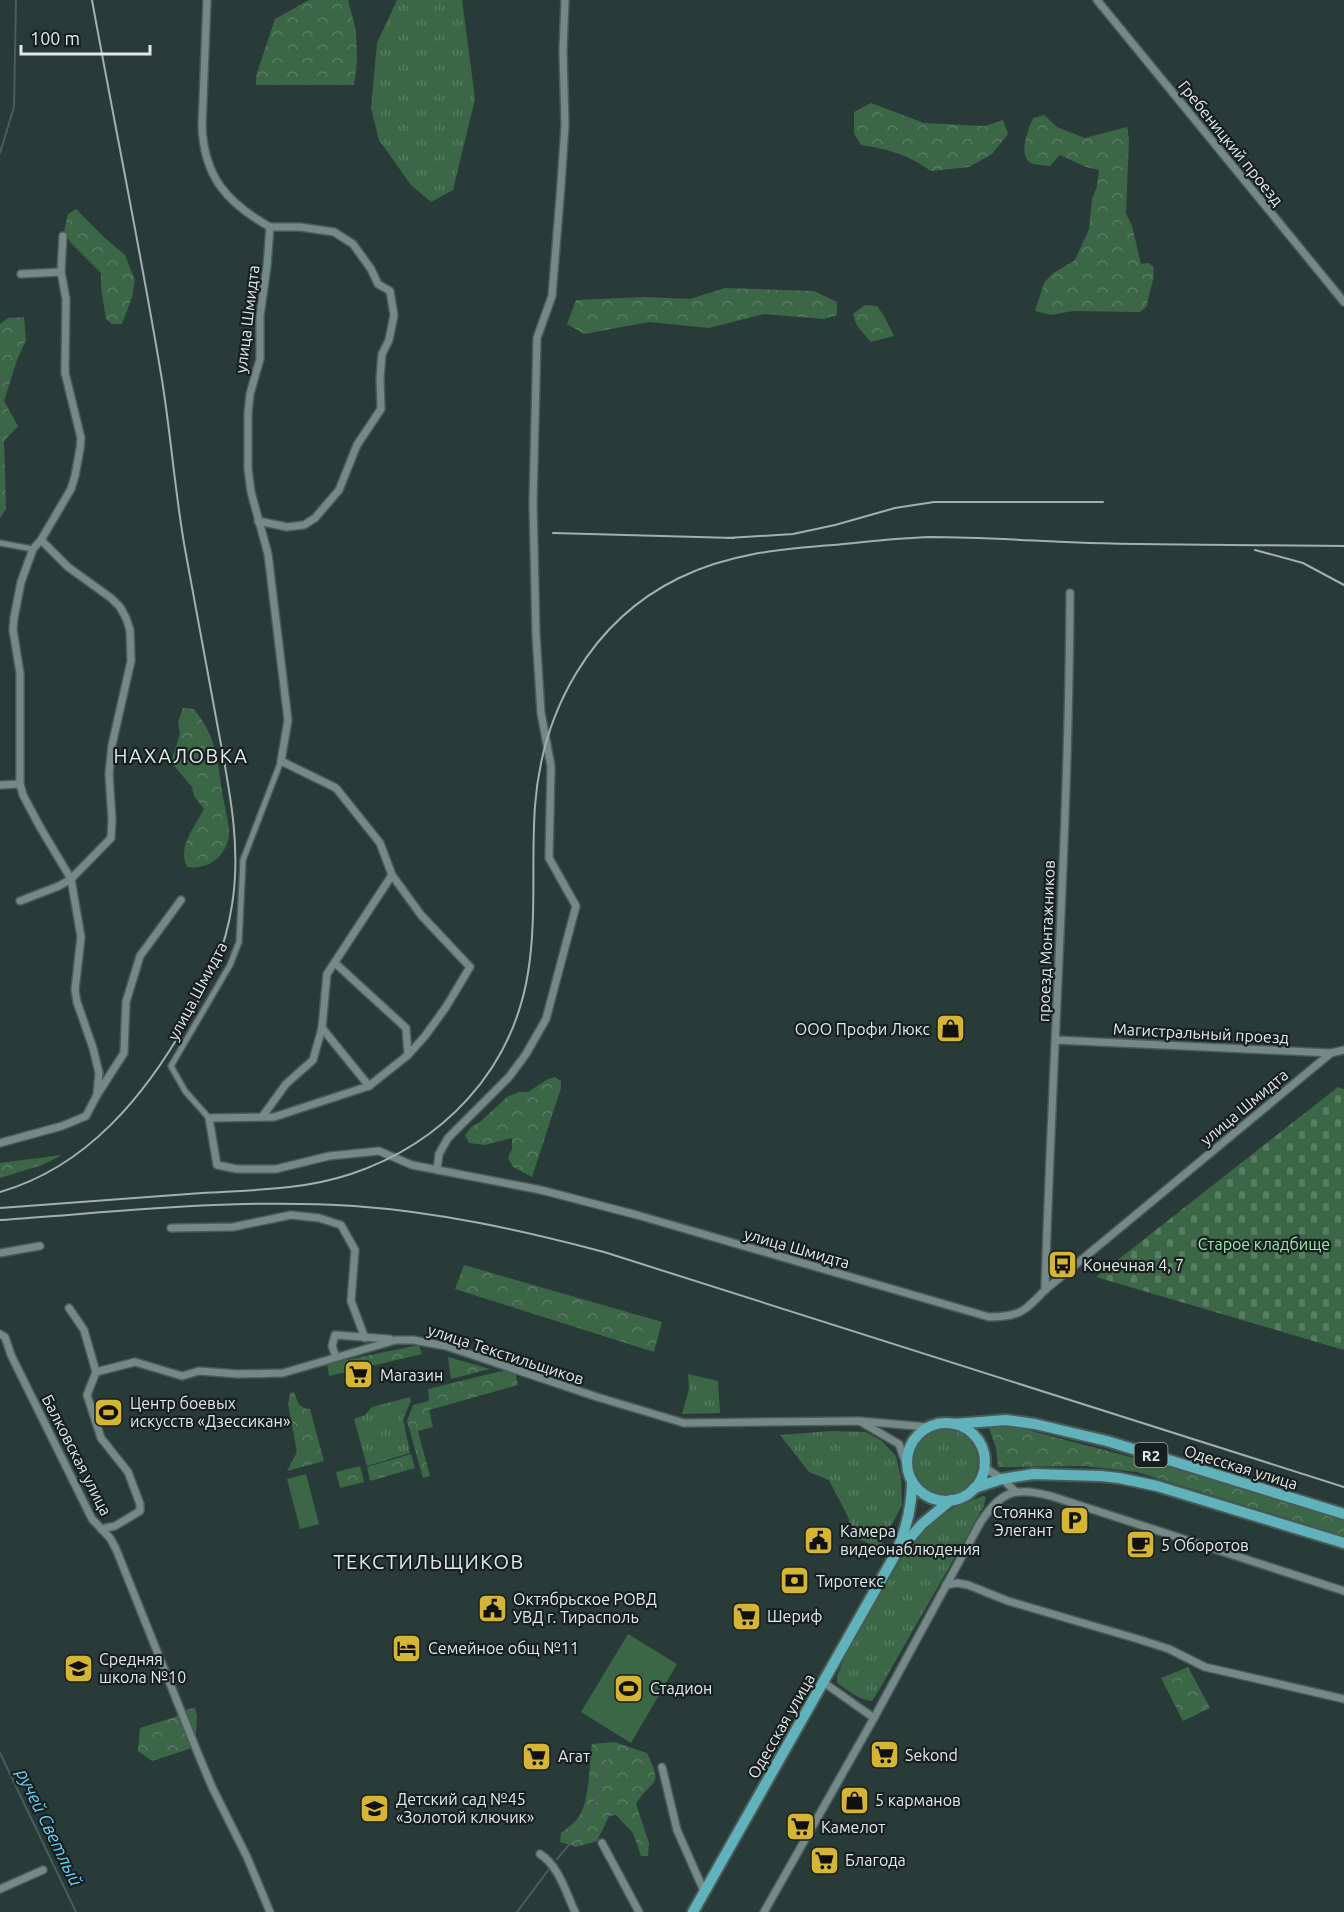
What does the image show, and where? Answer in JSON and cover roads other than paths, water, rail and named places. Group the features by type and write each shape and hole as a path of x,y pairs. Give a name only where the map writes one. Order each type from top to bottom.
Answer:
{"main road":[{"name":"Одесская улица","path":"954,1424 1006,1420 1035,1424 1107,1442 1344,1514"},
{"name":"R2","path":"928,1427 941,1423 954,1424"},
{"path":"954,1424 965,1428 981,1445 984,1467 981,1478 974,1488"},
{"path":"907,1466 907,1454 911,1443 928,1427"},
{"name":"R2","path":"895,1556 903,1539 912,1502 912,1481 907,1466"},
{"name":"R2","path":"895,1556 922,1524 951,1500 964,1496 974,1488 1002,1479 1033,1474 1101,1476 1157,1486 1344,1543"},
{"path":"912,1481 917,1488 933,1498 951,1500"},
{"name":"Одесская улица","path":"693,1912 895,1556"}],"street":[{"path":"207,0 202,147 216,182 240,208 270,227 300,227 334,232 353,244 371,269 378,284 390,291 394,315 389,340 382,354 381,409 357,445 339,490 315,518 304,525 287,527 258,521"},
{"path":"437,1170 439,1154 448,1138 509,1077 522,1060 546,1019 576,906 549,858 551,766 541,713 536,634 534,515 537,338 552,296 565,124 563,51 565,0"},
{"name":"Гребеницкий проезд","path":"1097,0 1344,302"},
{"name":"улица Шмидта","path":"270,227 260,316 260,359 250,394 248,414 248,470 251,492 268,554 288,720 281,761 243,860 239,942 230,965 171,1066 185,1091 209,1118 217,1165 243,1170 276,1169 316,1159 373,1150 386,1153 412,1166 541,1190 627,1212 989,1317 1007,1317 1020,1314 1331,1053"},
{"path":"63,236 61,272 66,299 65,373 81,438 80,449 71,489 41,540 33,549 21,582 13,630 21,673 20,784 23,795 40,827 71,879 81,937 75,990 99,1073 97,1095"},
{"path":"21,274 61,272"},
{"path":"20,901 71,879 111,838 109,774 112,745 130,661 130,630 120,608 111,598 75,573 41,540"},
{"path":"0,543 33,549"},
{"name":"проезд Монтажников","path":"1046,1290 1070,593"},
{"path":"209,1118 274,1117 369,1086 408,1055 446,1007 470,967 421,915 392,875 380,843 336,788 281,761"},
{"path":"0,785 20,784"},
{"path":"262,1116 286,1084 313,1060 322,1028 327,974 392,875"},
{"path":"0,1143 62,1126 86,1116 124,1053 126,1002 141,956 181,900"},
{"path":"335,963 405,1028 408,1055"},
{"path":"322,1028 369,1086"},
{"name":"Магистральный проезд","path":"1056,1040 1331,1053 1344,1050"},
{"path":"171,1228 233,1227 291,1215 319,1218 340,1225 355,1250 351,1301 365,1338"},
{"path":"0,1253 40,1246"},
{"path":"69,1308 84,1330 96,1372 87,1395 101,1438 128,1472 140,1504 140,1511 115,1527 101,1529"},
{"path":"336,1357 332,1346 335,1335 396,1340"},
{"name":"Балковская улица","path":"2,1336 92,1520 110,1538 116,1549 182,1717 270,1912"},
{"name":"улица Текстильщиков","path":"96,1372 135,1362 182,1376 199,1371 238,1374 283,1373 396,1340 414,1340 446,1346 597,1398 684,1423 859,1421 928,1427"},
{"path":"859,1421 899,1444 907,1466"},
{"path":"984,1467 1015,1491"},
{"path":"764,1912 988,1511 1015,1491 1033,1491 1051,1496 1344,1591"},
{"path":"946,1585 957,1583 968,1585 1008,1601 1169,1649 1205,1667 1344,1699"},
{"path":"823,1682 874,1718"},
{"path":"662,1767 677,1830 704,1891"},
{"path":"602,1843 639,1912"},
{"path":"540,1854 554,1869 574,1912"},
{"path":"0,1889 43,1870"}],"waterway":[{"name":"ручей Светлый","path":"0,153 14,107 16,0"},
{"name":"ручей Светлый","path":"0,1753 76,1912"},
{"path":"557,1859 590,1820 609,1753"},
{"path":"517,1912 549,1869"}],"railway":[{"path":"0,1192 31,1181 86,1147 133,1101 153,1075 188,1020 216,965 229,922 235,882 235,836 229,791 182,528 154,332 92,0"},
{"path":"727,538 793,534 895,508 934,502 1103,502"},
{"path":"553,533 734,538"},
{"path":"0,1208 258,1190 314,1183 351,1174 384,1160 415,1143 443,1123 468,1099 489,1071 507,1041 520,1009 531,952 535,806 548,736 560,703 577,672 620,618 648,596 679,578 716,563 754,554 793,548 930,537 1120,544 1344,546"},
{"path":"1255,550 1303,563 1344,585"},
{"path":"0,1220 177,1207 310,1204 386,1209 480,1223 604,1252 1344,1487"}],"place":[{"name":"ООО Профи Люкс","path":"951,1029"},
{"name":"Конечная 4, 7","path":"1062,1265"},
{"name":"Магазин","path":"359,1375"},
{"name":"Центр боевых искусств «Дзессикан»","path":"109,1412"},
{"name":"Стоянка Элегант","path":"1074,1521"},
{"name":"Камера видеонаблюдения","path":"819,1540"},
{"name":"5 Оборотов","path":"1140,1545"},
{"name":"Тиротекс","path":"795,1581"},
{"name":"Октябрьское РОВД УВД г. Тирасполь","path":"492,1608"},
{"name":"Шериф","path":"746,1616"},
{"name":"Семейное общ №11","path":"407,1648"},
{"name":"Средняя школа №10","path":"78,1668"},
{"name":"Стадион","path":"629,1688"},
{"name":"Sekond","path":"884,1755"},
{"name":"Агат","path":"537,1756"},
{"name":"5 карманов","path":"854,1800"},
{"name":"Детский сад №45 «Золотой ключик»","path":"375,1808"},
{"name":"Камелот","path":"800,1827"},
{"name":"Благода","path":"824,1860"}],"district":[{"name":"НАХАЛОВКА","path":"181,755"},
{"name":"ТЕКСТИЛЬЩИКОВ","path":"429,1561"}],"park label":[{"name":"Старое кладбище","path":"1264,1244"}]}
